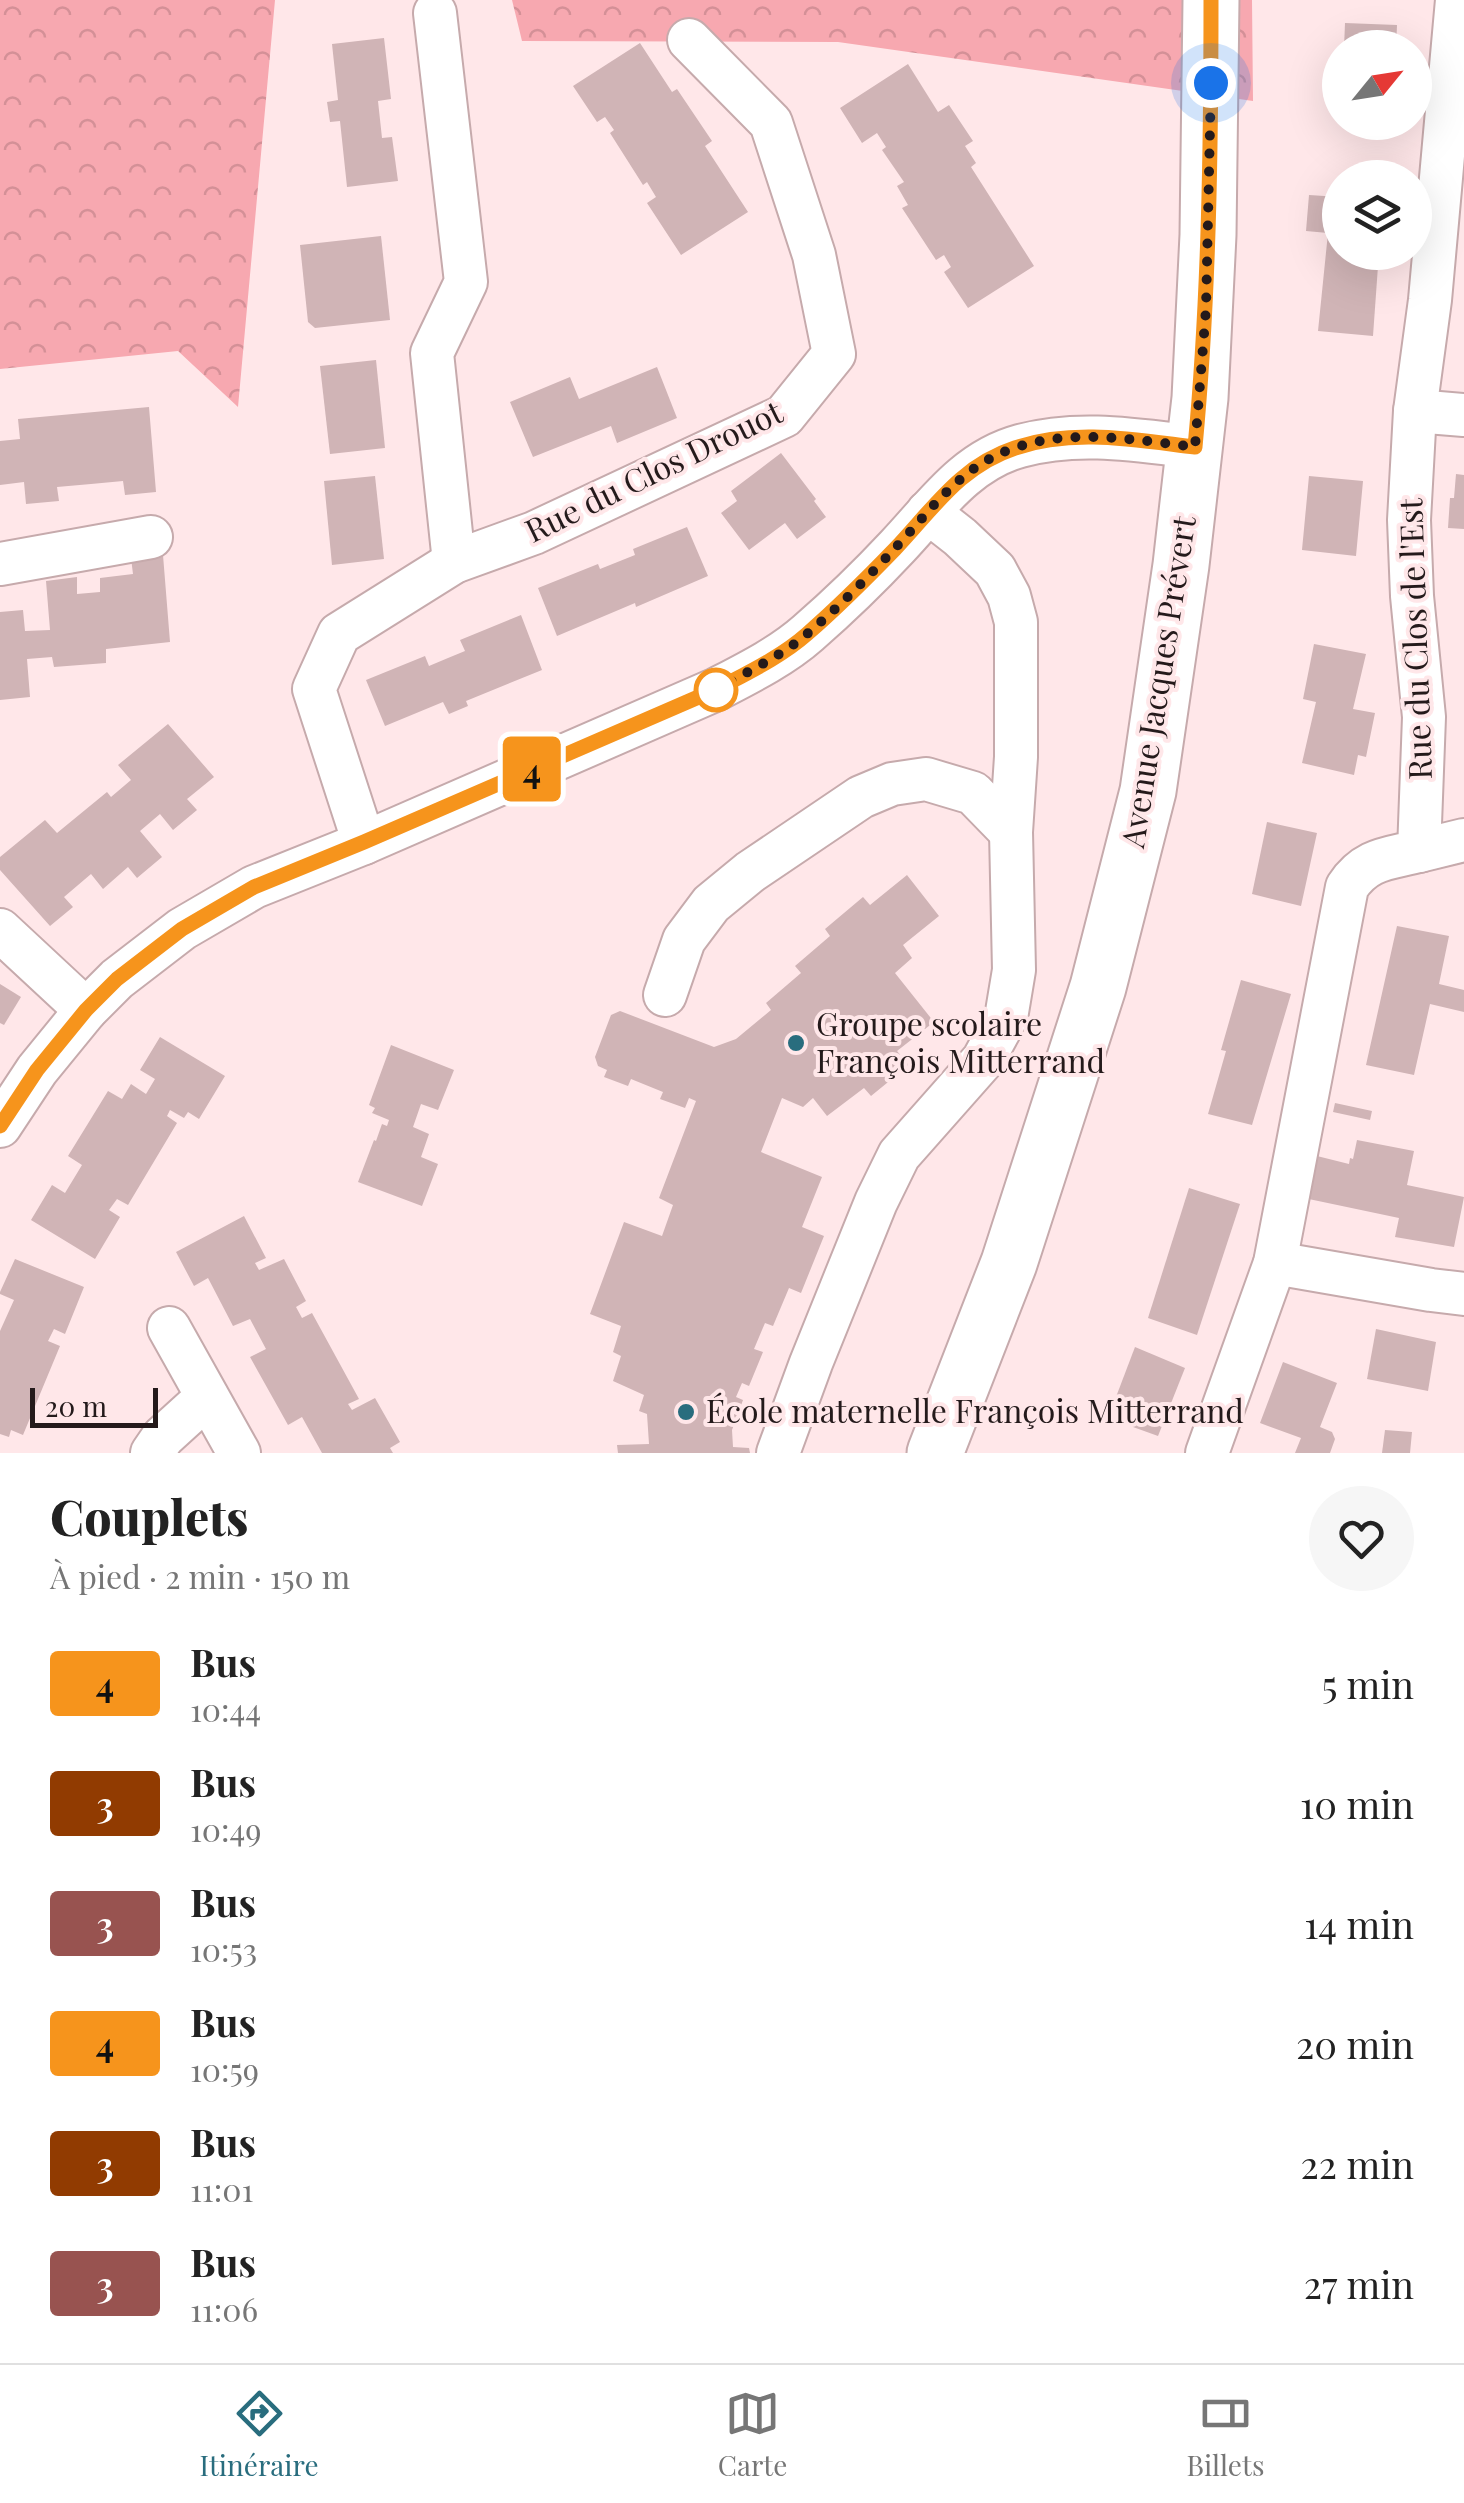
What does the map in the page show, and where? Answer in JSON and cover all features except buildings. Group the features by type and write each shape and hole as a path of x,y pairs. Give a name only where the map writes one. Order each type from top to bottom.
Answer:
{"main road":[{"name":"Avenue Jacques Prévert","path":"935,1453 1009,1263 1098,987 1148,791 1195,447 1208,253 1211,0"}],"street":[{"name":"Rue du Clos de l'Est","path":"1419,851 1424,717 1408,520 1416,411 1447,301 1457,0"},
{"path":"435,13 466,282 432,353 454,562"},
{"name":"Rue du Clos Drouot","path":"364,842 314,689 339,634 454,562 534,533 784,416 834,354 814,255 772,123 689,40"},
{"path":"1416,411 1464,415"},
{"path":"0,1126 37,1070 86,1010 117,979 182,929 254,887 717,689 757,668 804,636 896,548 955,482 986,459 1062,437 1090,436 1195,447"},
{"path":"778,1453 876,1202 899,1155 983,1060 1006,1018 1014,970 1011,832 1016,758 1016,622 1009,596 995,570 928,512"},
{"path":"0,564 151,537"},
{"path":"665,995 684,940 711,904 750,872 861,797 892,784 926,779 973,793 1011,832"},
{"path":"1207,1453 1275,1263 1347,886 1358,871 1375,862 1464,840"},
{"path":"0,930 86,1010"},
{"path":"1275,1263 1464,1294"},
{"path":"169,1328 239,1453"},
{"path":"152,1453 163,1437 208,1397"}],"green space":[{"path":"0,0 275,0 238,407 178,351 0,369"},
{"path":"512,0 1252,0 1253,101 838,42 522,41"}],"bus line":[{"name":"4","path":"0,1126 37,1070 86,1010 117,979 182,929 254,887 717,689 757,668 804,636 896,548 955,482 986,459 1062,437 1104,436 1195,447 1207,272 1211,0"}],"place":[{"name":"Groupe scolaire François Mitterrand","path":"796,1043"},
{"name":"École maternelle François Mitterrand","path":"686,1412"}],"route":[{"path":"716,690 804,636 896,548 955,482 986,459 1062,437 1104,436 1195,447 1206,309 1211,83"}]}
